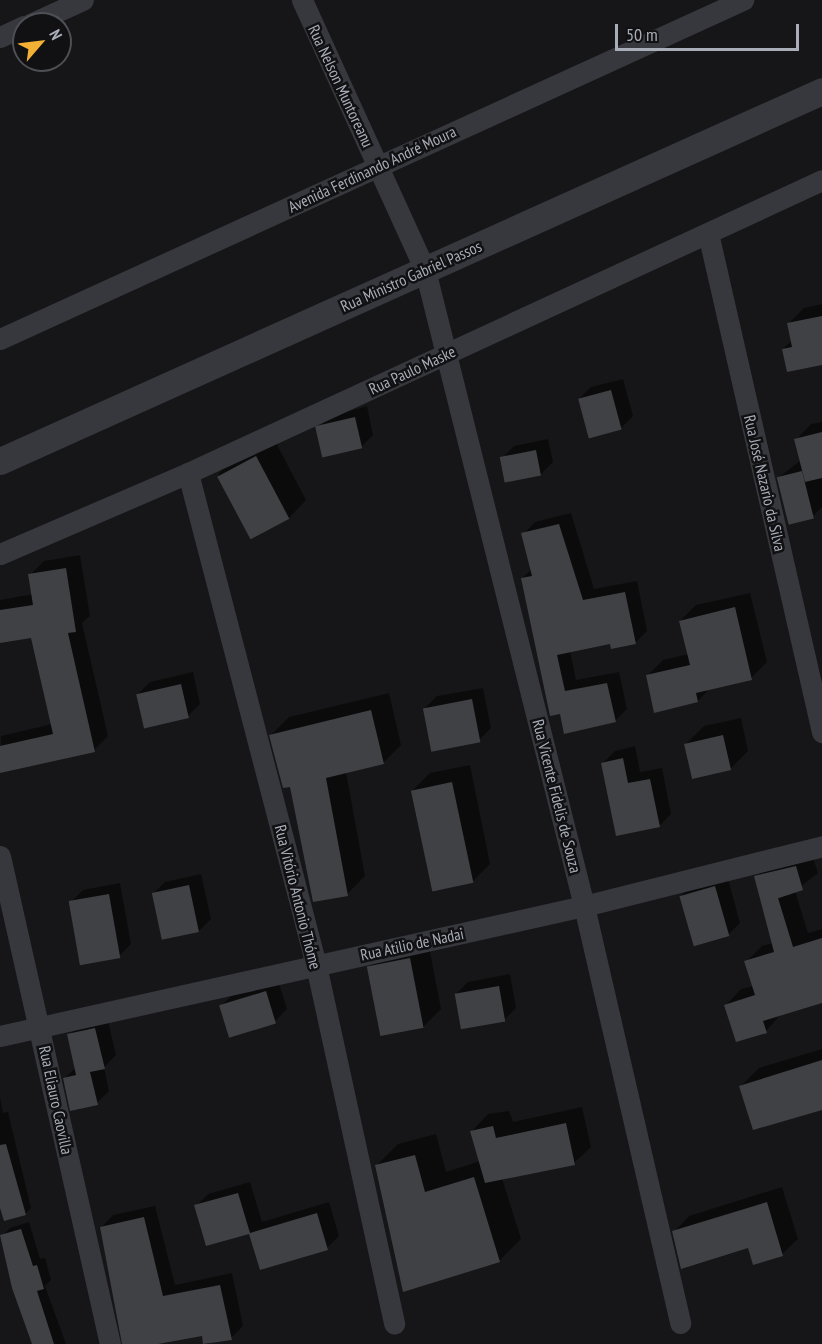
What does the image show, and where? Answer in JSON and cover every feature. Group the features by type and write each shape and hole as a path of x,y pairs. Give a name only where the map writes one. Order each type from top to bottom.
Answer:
{"street":[{"path":"56,12 83,0"},
{"name":"Rua Nelson Muntoreanu","path":"302,0 425,270"},
{"name":"Avenida Ferdinando André Moura","path":"0,339 743,0"},
{"name":"Rua Ministro Gabriel Passos","path":"0,461 822,91"},
{"name":"Rua Paulo Maske","path":"0,554 188,473 822,180"},
{"name":"Rua José Nazario da Silva","path":"708,233 822,732"},
{"name":"Rua Vicente Fidelis de Souza","path":"425,270 584,906 680,1323"},
{"name":"Rua Vitório Antonio Thóme","path":"188,473 316,965 394,1324"},
{"name":"Rua Atilio de Nadai","path":"0,1036 40,1025 584,906 822,846"},
{"name":"Rua Eliauro Caovilla","path":"0,856 40,1025 110,1344"}],"building":[{"path":"822,316 822,365 787,372 782,349 792,347 787,323"},
{"path":"611,390 622,430 589,438 578,399"},
{"path":"355,417 362,448 322,457 315,426"},
{"path":"822,432 822,478 805,482 794,439"},
{"path":"536,450 541,476 505,483 500,457"},
{"path":"256,456 289,519 250,539 217,477"},
{"path":"802,471 814,519 789,525 777,477"},
{"path":"559,524 583,600 625,592 636,644 611,649 610,644 557,655 565,691 607,683 616,722 564,734 560,714 550,716 521,578 532,576 521,533"},
{"path":"66,568 76,632 68,633 95,752 0,773 0,746 53,734 31,638 0,643 0,610 33,605 28,574"},
{"path":"735,607 752,680 696,693 698,702 654,713 646,675 690,665 679,621"},
{"path":"181,684 189,718 144,728 136,694"},
{"path":"472,699 480,742 431,752 423,709"},
{"path":"371,710 384,764 326,778 348,896 313,902 290,787 283,788 269,735"},
{"path":"723,735 731,770 692,779 684,744"},
{"path":"623,758 628,783 650,779 660,827 616,836 601,763"},
{"path":"452,782 473,883 432,891 411,791"},
{"path":"796,866 803,890 778,898 793,947 822,938 822,1003 763,1021 767,1033 736,1042 724,1005 755,995 744,961 774,952 754,876"},
{"path":"189,885 199,932 162,940 152,893"},
{"path":"715,886 729,936 694,946 679,896"},
{"path":"109,894 120,958 80,965 69,901"},
{"path":"410,958 424,1028 380,1036 367,966"},
{"path":"499,986 505,1021 461,1029 455,994"},
{"path":"266,991 276,1024 229,1038 219,1005"},
{"path":"95,1028 105,1069 90,1072 98,1105 70,1111 63,1078 76,1075 67,1034"},
{"path":"822,1060 822,1110 753,1130 739,1086"},
{"path":"566,1123 575,1165 485,1183 470,1131 493,1126 496,1138"},
{"path":"6,1144 26,1215 4,1221 0,1208 0,1145"},
{"path":"415,1155 425,1192 474,1177 500,1262 403,1292 375,1165"},
{"path":"238,1193 250,1233 317,1213 328,1250 260,1270 249,1234 206,1246 194,1205"},
{"path":"767,1202 783,1256 753,1265 748,1248 681,1269 672,1231"},
{"path":"144,1217 163,1296 220,1285 232,1340 203,1344 202,1336 158,1344 122,1344 100,1227"},
{"path":"21,1229 33,1266 37,1265 44,1289 37,1291 54,1344 32,1344 12,1288 0,1235"}]}
